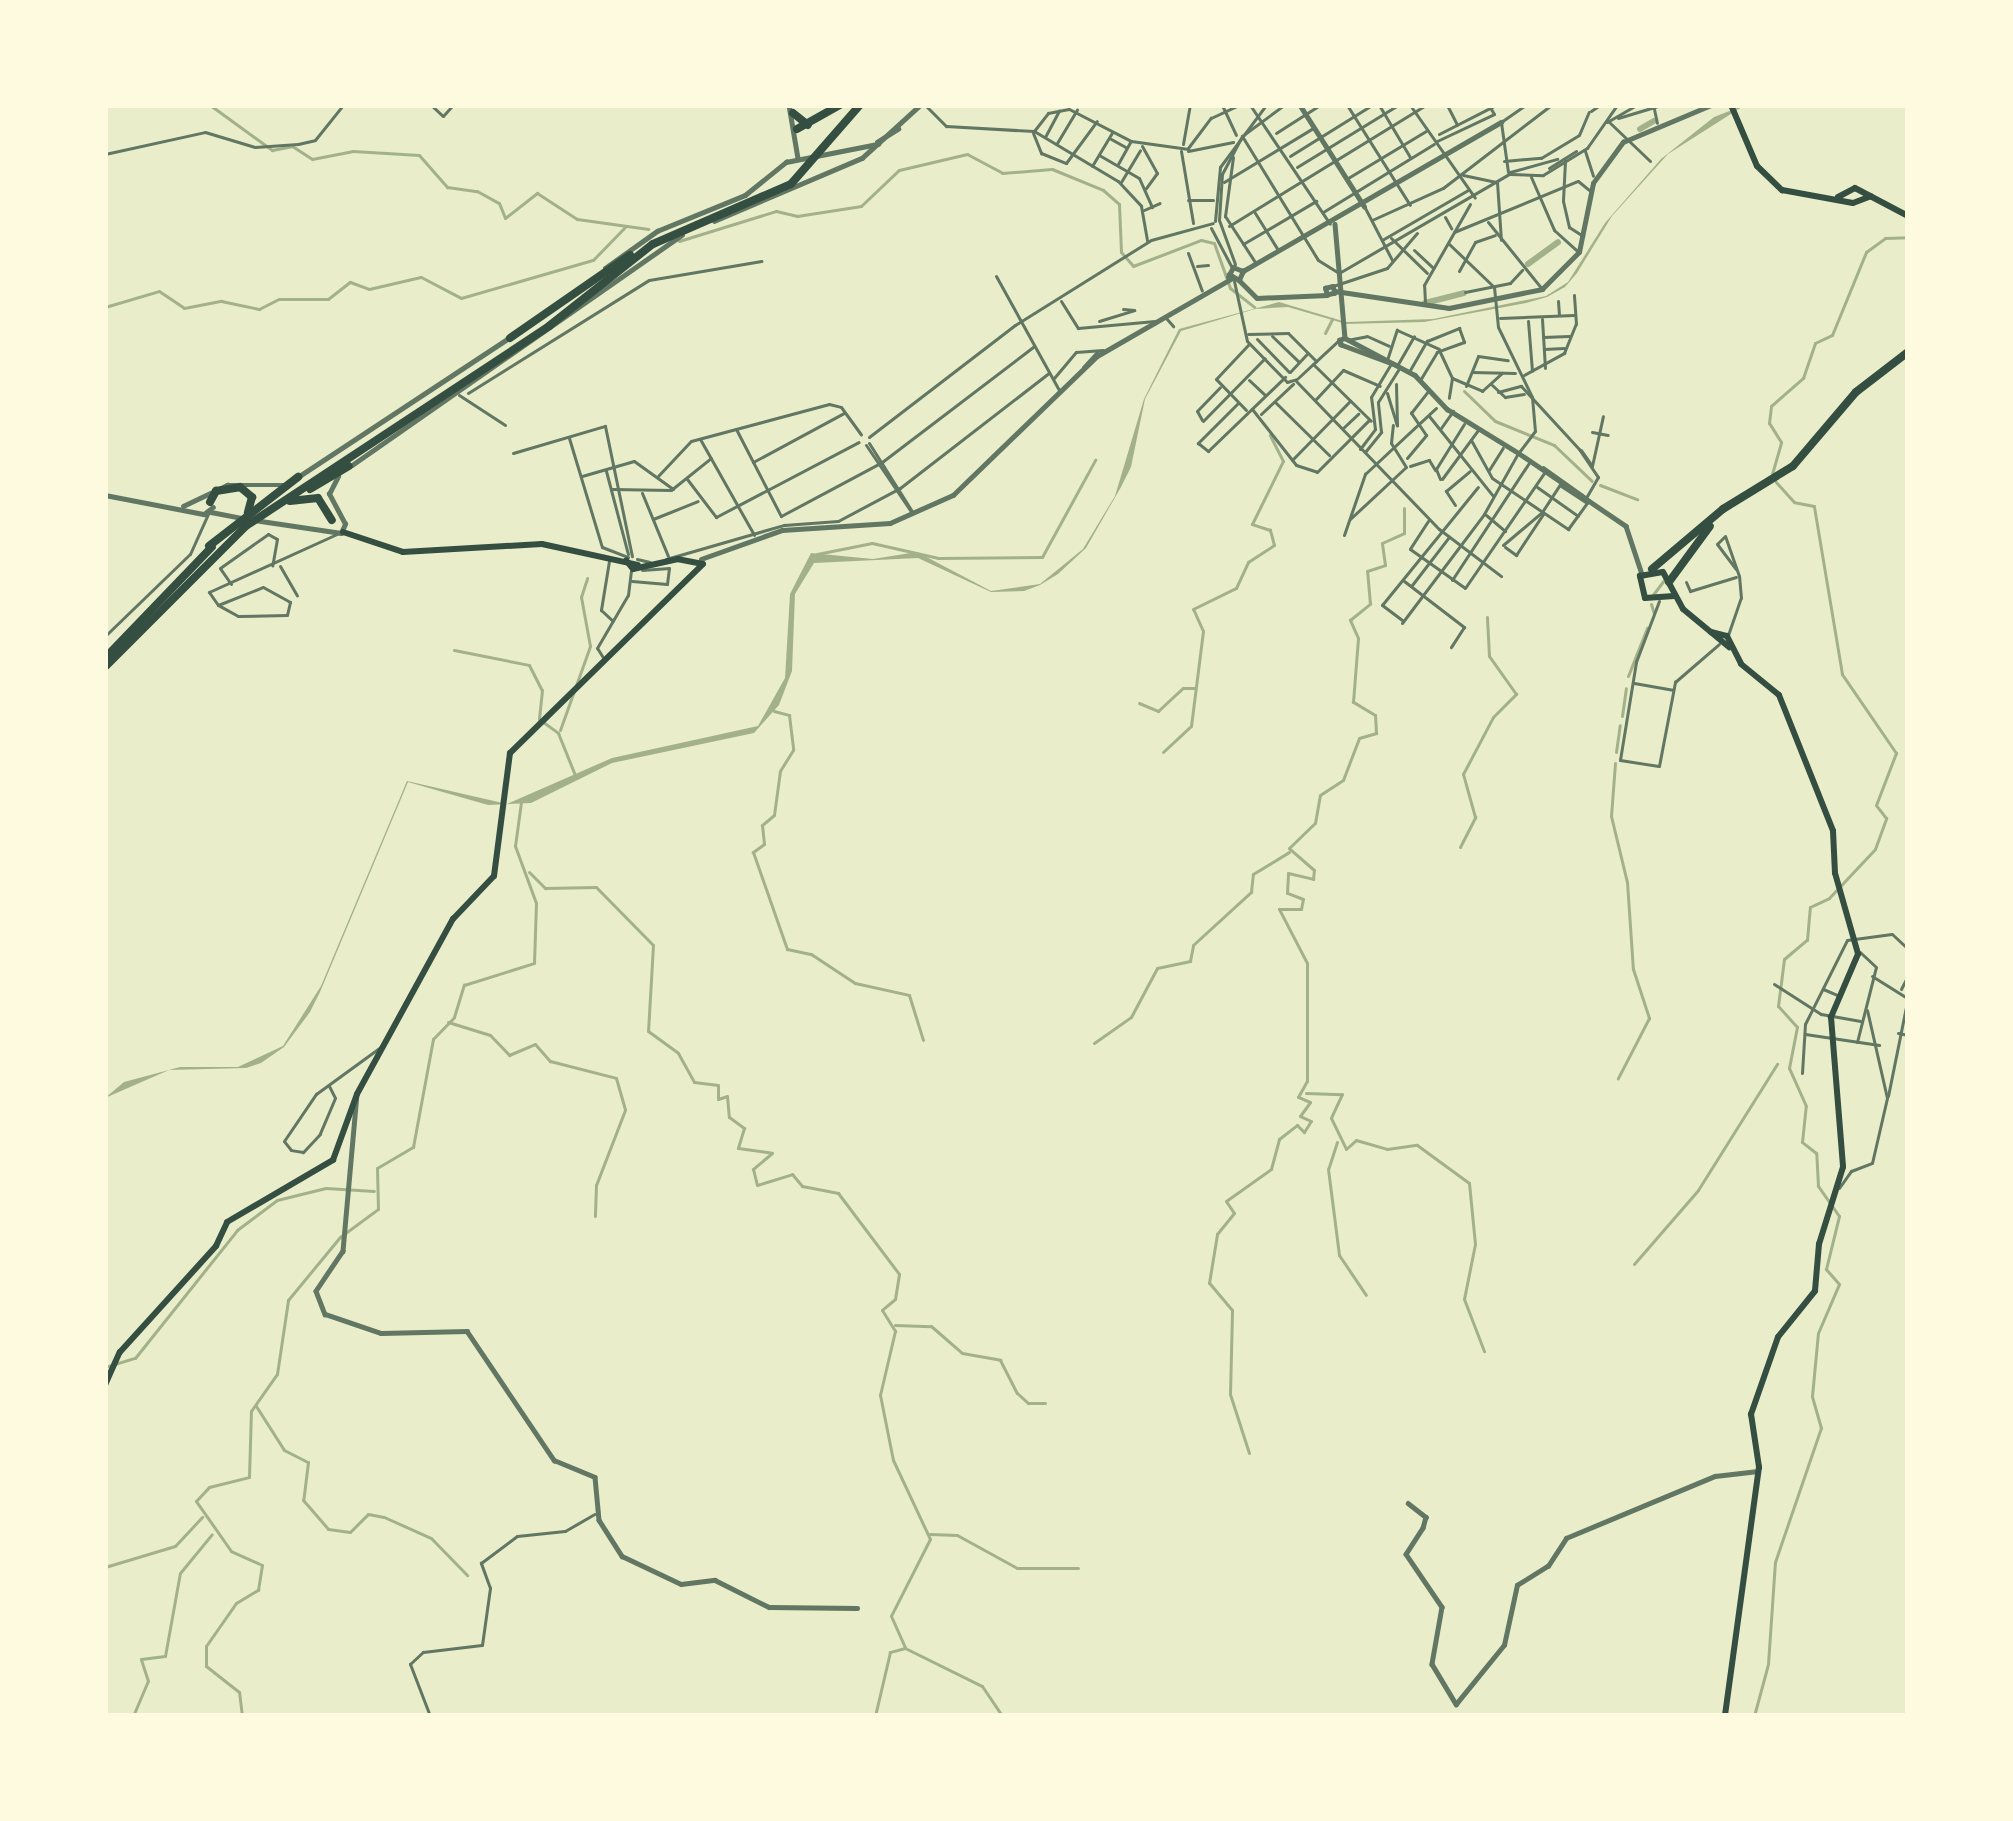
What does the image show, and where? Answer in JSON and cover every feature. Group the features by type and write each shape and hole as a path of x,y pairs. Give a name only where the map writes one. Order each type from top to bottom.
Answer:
{"highway":[{"path":"797,129 816,123 840,105"},
{"path":"209,556 672,234 791,184 858,105"},
{"path":"510,338 631,254 786,182 858,105"},
{"path":"791,109 816,123"},
{"path":"598,295 672,234"},
{"path":"167,591 254,514 552,319 631,254"},
{"path":"1646,569 1788,470 1856,392 1908,352"},
{"path":"105,667 209,556 283,504 349,466"},
{"path":"234,521 298,477"},
{"path":"105,658 234,521 251,509 250,493 226,487 205,509"},
{"path":"1664,595 1700,535 1757,490"},
{"path":"283,504 318,498 337,527"}],"main road":[{"path":"1731,105 1761,172 1782,190 1835,198 1871,196 1908,216"},
{"path":"105,1385 114,1363 216,1246 227,1222 333,1160 378,1049 462,904 494,876 505,769 541,722 689,579 698,561 629,560 576,546 498,542 423,554 337,527"},
{"path":"1646,569 1639,592 1664,595"},
{"path":"1646,569 1664,595 1724,642 1779,695 1833,829 1835,877 1858,952 1832,1016 1838,1189 1814,1295 1783,1328 1753,1408 1757,1470 1725,1716"}],"street":[{"path":"105,154 205,131 255,147 298,144 315,140 343,105"},
{"path":"431,105 443,116 453,105"},
{"path":"468,393 675,239 862,158 923,105 946,126 1031,131 1060,109 1098,119 1143,145 1185,151 1238,140"},
{"path":"1190,105 1185,151 1193,226"},
{"path":"1185,151 1223,108 1239,105"},
{"path":"1250,105 1264,117 1332,223 1342,340"},
{"path":"1220,234 1213,224 1220,182 1238,140 1266,105"},
{"path":"1284,105 1238,140 1215,200 1213,224 1220,234 1246,332 1296,382"},
{"path":"1300,105 1393,262"},
{"path":"1274,134 1320,105"},
{"path":"1347,105 1410,206"},
{"path":"1289,157 1375,105 1410,158"},
{"path":"1296,168 1398,105"},
{"path":"1410,105 1473,201"},
{"path":"1229,226 1426,105"},
{"path":"1447,105 1467,142"},
{"path":"599,555 698,561 782,530 875,526 913,514 962,488 1101,352 1364,206 1525,105"},
{"path":"1372,220 1432,195 1551,105"},
{"path":"1506,161 1548,153 1579,135 1589,112 1600,105"},
{"path":"1339,275 1473,201 1508,173 1585,150 1617,105"},
{"path":"1626,114 1637,105"},
{"path":"1605,122 1661,105"},
{"path":"1334,288 1425,306 1497,302 1541,289 1577,251 1595,179 1623,143 1658,123 1711,105"},
{"path":"1223,108 1238,140 1258,161 1322,265 1339,275"},
{"path":"1653,108 1658,123"},
{"path":"791,109 798,158"},
{"path":"1042,144 1060,109"},
{"path":"1323,212 1435,140 1494,109"},
{"path":"1049,157 1076,110"},
{"path":"1589,112 1650,161"},
{"path":"862,149 911,117"},
{"path":"1031,131 1049,157 1066,163 1098,119"},
{"path":"1501,122 1499,142 1508,173"},
{"path":"1223,182 1314,127"},
{"path":"785,162 862,149 902,128"},
{"path":"1092,166 1113,131"},
{"path":"1347,179 1426,131"},
{"path":"1109,138 1127,148"},
{"path":"1238,140 1223,182 1229,226 1256,264"},
{"path":"1508,173 1538,175 1592,140"},
{"path":"1117,166 1131,141"},
{"path":"1042,144 1056,146 1120,182 1142,211 1148,242"},
{"path":"796,145 807,158"},
{"path":"105,636 190,554 205,509 222,486 269,489 298,477 510,338 645,238 745,195 785,162 796,145"},
{"path":"1143,145 1157,176 1144,189"},
{"path":"1120,182 1143,145"},
{"path":"1585,150 1595,179"},
{"path":"1099,154 1139,178 1152,207"},
{"path":"1564,158 1569,227 1584,236"},
{"path":"1139,178 1150,162"},
{"path":"1530,175 1535,200 1577,251"},
{"path":"1459,176 1499,181"},
{"path":"1499,181 1501,240"},
{"path":"1452,230 1501,215 1579,181 1592,191"},
{"path":"1382,240 1468,190"},
{"path":"1432,195 1452,230"},
{"path":"1189,200 1215,200"},
{"path":"1242,245 1316,201"},
{"path":"1425,306 1429,276 1473,201"},
{"path":"1142,211 1160,203"},
{"path":"1254,211 1279,251"},
{"path":"1487,220 1541,289"},
{"path":"868,442 1020,321 1111,271 1148,242 1213,224"},
{"path":"1231,277 1257,298 1328,295 1393,262 1417,232"},
{"path":"1459,271 1475,242 1496,234"},
{"path":"1390,236 1429,276"},
{"path":"1448,243 1468,254 1494,287 1496,316 1533,404 1534,432 1484,514 1403,622 1382,605 1456,506 1478,487"},
{"path":"1414,250 1434,268"},
{"path":"1188,253 1202,293"},
{"path":"337,527 331,485 349,466 459,394 468,393 649,280 761,261"},
{"path":"1196,267 1208,265"},
{"path":"1465,292 1494,287 1523,268"},
{"path":"996,276 1061,393"},
{"path":"1470,373 1520,374 1545,368 1566,347 1576,315 1574,296"},
{"path":"1060,300 1078,328 1112,320 1162,319 1173,326"},
{"path":"1558,301 1558,316"},
{"path":"1099,322 1109,312 1123,309"},
{"path":"1109,312 1112,320"},
{"path":"1496,316 1576,315"},
{"path":"1542,317 1545,368"},
{"path":"1528,318 1532,373"},
{"path":"1142,321 1152,327"},
{"path":"1409,372 1427,341 1459,328 1464,342 1439,350 1420,380"},
{"path":"1393,425 1400,420 1391,346 1396,331 1415,334 1439,350 1452,378 1466,386 1492,385 1502,374"},
{"path":"1288,333 1371,421 1317,472 1292,460 1260,416 1238,403 1216,377 1254,340 1288,333"},
{"path":"1271,334 1299,362"},
{"path":"1362,451 1371,421 1371,398 1415,334"},
{"path":"1260,416 1342,340 1367,336 1391,346"},
{"path":"1543,337 1570,336"},
{"path":"1254,340 1439,529 1501,576"},
{"path":"1342,340 1409,372 1444,405 1628,529 1646,569"},
{"path":"781,516 880,463 1034,346"},
{"path":"1544,349 1566,347"},
{"path":"698,561 784,525 838,521 898,489 1051,376 1076,352 1101,352"},
{"path":"1238,403 1198,442 1208,452 1308,353"},
{"path":"1466,386 1478,356 1512,361"},
{"path":"1203,421 1266,357"},
{"path":"1314,400 1343,370 1381,386"},
{"path":"1246,377 1265,395"},
{"path":"1440,429 1452,378"},
{"path":"1362,451 1381,432 1378,402 1395,379"},
{"path":"1492,385 1498,392 1525,394 1592,466 1603,416"},
{"path":"1220,437 1197,411 1221,386"},
{"path":"1348,520 1390,481 1426,435 1417,423 1413,404 1429,390"},
{"path":"1387,392 1394,446 1406,462"},
{"path":"468,393 506,425"},
{"path":"1292,460 1350,401"},
{"path":"1275,402 1331,458"},
{"path":"1344,535 1374,465 1427,414 1444,405"},
{"path":"658,476 686,443 700,437 841,407 913,514"},
{"path":"1342,429 1360,411"},
{"path":"753,462 846,412"},
{"path":"1427,414 1462,455 1478,487 1494,497"},
{"path":"1436,472 1467,419"},
{"path":"513,453 603,424 630,581 597,648 606,660"},
{"path":"735,427 784,525"},
{"path":"1406,462 1429,460 1440,479 1483,430"},
{"path":"1592,432 1608,435"},
{"path":"569,436 602,547 629,560 669,568 667,584 630,581"},
{"path":"700,437 754,535"},
{"path":"860,439 868,442"},
{"path":"687,479 713,518 860,439"},
{"path":"1471,440 1501,484 1568,529 1598,477 1580,449"},
{"path":"1489,472 1505,445"},
{"path":"614,489 674,489 711,458"},
{"path":"580,477 634,461 674,489"},
{"path":"1452,580 1496,524 1530,462"},
{"path":"1544,469 1586,498"},
{"path":"1501,543 1544,469"},
{"path":"1456,506 1446,491 1470,471"},
{"path":"1501,543 1516,555 1560,484"},
{"path":"1535,486 1578,516"},
{"path":"906,502 927,506 962,488"},
{"path":"641,490 668,558"},
{"path":"105,495 205,509 234,521 318,533 337,527"},
{"path":"652,519 699,500"},
{"path":"875,526 899,517 906,502"},
{"path":"1430,519 1410,548 1465,588 1501,543 1542,512"},
{"path":"1484,514 1505,531"},
{"path":"218,605 263,587 292,609 258,620 218,605 208,592 279,565 337,527"},
{"path":"231,584 220,568 268,534 277,539 272,568"},
{"path":"1664,595 1632,683 1619,760 1659,766 1672,690 1686,666 1724,642 1740,608 1739,576 1725,536 1717,544 1736,568"},
{"path":"1411,586 1449,537"},
{"path":"609,559 601,599 613,621"},
{"path":"279,565 297,596"},
{"path":"1686,582 1690,591 1739,576"},
{"path":"1401,579 1464,627 1450,647"},
{"path":"1632,683 1672,690"},
{"path":"1852,935 1892,934 1908,950"},
{"path":"1802,1073 1803,1034 1852,935"},
{"path":"1823,988 1837,999 1847,974 1852,935"},
{"path":"1857,1042 1876,967 1858,952"},
{"path":"1834,967 1847,974"},
{"path":"1901,991 1908,975"},
{"path":"1838,1189 1850,1172 1872,1163 1900,1057 1897,1033 1908,998 1875,977"},
{"path":"1778,987 1813,1010 1862,1021"},
{"path":"1868,1010 1887,1098"},
{"path":"1897,1033 1905,1037"},
{"path":"1803,1034 1879,1046"},
{"path":"329,1086 335,1098 320,1134 302,1152 291,1150 286,1137 329,1086 378,1049"},
{"path":"357,1094 352,1195 344,1245 316,1291 325,1314 381,1333 464,1328 554,1460 596,1477 598,1513 618,1552 681,1584 715,1580 770,1606 857,1608"},
{"path":"105,1358 114,1363"},
{"path":"1408,1502 1426,1516 1423,1528 1408,1544 1415,1575 1442,1607 1432,1664 1456,1704 1504,1645 1517,1585 1548,1566 1567,1538 1715,1476 1757,1470"},
{"path":"430,1716 410,1664 423,1652 482,1646 490,1586 481,1563 518,1536 566,1531 598,1513"}],"shaded area":[{"path":"1745,105 1668,154 1612,216 1577,273 1565,287 1547,297 1424,322 1346,324 1288,307 1255,309 1181,331 1145,399 1131,467 1121,487 1086,548 1040,585 1024,591 991,592 918,558 814,563 795,594 792,671 779,705 754,733 612,763 531,803 488,805 408,782 320,992 284,1047 246,1068 169,1070 105,1098 124,1082 180,1067 238,1067 283,1046 321,986 407,781 507,804 612,758 758,726 785,678 790,594 811,553 873,559 917,552 991,591 1040,584 1083,549 1115,496 1144,399 1179,329 1279,302 1346,322 1433,319 1546,296 1568,282 1605,223 1661,159 1714,117"}],"waterway":[{"path":"210,105 272,150 292,146 312,159 353,151 419,155 447,187 477,191 499,203 505,218 537,193 577,219 648,229"},
{"path":"1640,129 1654,121"},
{"path":"679,241 776,211 797,216 861,206 899,170 967,154 1002,173 1052,169 1103,190 1119,204 1121,252 1133,266 1201,240 1214,243 1230,288 1254,307"},
{"path":"105,307 159,291 184,308 221,301 259,309 279,299 328,299 350,282 369,289 421,277 461,298 593,260 626,226"},
{"path":"1772,474 1781,442 1769,423 1771,406 1803,378 1815,343 1832,335 1866,252 1885,238 1908,237"},
{"path":"1528,264 1558,242"},
{"path":"1425,303 1464,293"},
{"path":"1325,333 1332,319"},
{"path":"1464,391 1495,421 1554,445 1592,481"},
{"path":"1163,752 1191,726 1203,631 1193,609 1236,588 1248,562 1274,545 1270,530 1252,524 1283,461 1270,435"},
{"path":"817,554 872,543 938,558 1042,557 1095,460"},
{"path":"1754,1716 1768,1664 1775,1562 1821,1428 1812,1396 1818,1333 1839,1284 1826,1269 1839,1216 1818,1186 1816,1153 1802,1142 1806,1106 1789,1068 1797,1027 1778,1006 1784,959 1807,940 1810,907 1829,898 1875,849 1886,818 1876,805 1896,753 1842,674 1814,506 1794,502 1776,482"},
{"path":"1600,485 1637,499"},
{"path":"1249,1453 1230,1394 1232,1310 1209,1283 1217,1234 1234,1213 1226,1201 1271,1169 1279,1139 1297,1125 1304,1132 1311,1121 1300,1116 1310,1102 1298,1097 1307,1081 1307,963 1279,909 1301,909 1303,899 1287,893 1288,873 1313,879 1314,870 1289,848 1315,823 1320,795 1343,780 1359,738 1376,733 1375,715 1353,702 1358,638 1350,620 1370,604 1367,571 1385,565 1382,543 1404,533 1404,508"},
{"path":"560,730 590,646 581,597 587,578"},
{"path":"1652,596 1664,580"},
{"path":"1651,604 1654,614"},
{"path":"1460,847 1475,817 1463,774 1493,717 1516,694 1489,656 1487,617"},
{"path":"1628,676 1647,628"},
{"path":"454,650 529,665 542,690 539,719 558,733 575,775"},
{"path":"1139,703 1158,711 1183,688 1194,688"},
{"path":"1622,716 1626,688"},
{"path":"774,711 789,715 793,750 780,771 774,815 762,825 764,844 753,852 787,949 811,954 855,983 909,995 923,1040"},
{"path":"1616,752 1620,725"},
{"path":"1615,763 1611,816 1627,882 1633,969 1649,1018 1618,1078"},
{"path":"242,1716 239,1692 206,1666 206,1646 236,1603 258,1590 262,1565 231,1551 196,1501 209,1487 249,1477 251,1411 277,1374 288,1300 340,1237 378,1209 377,1168 413,1147 433,1039 454,1017 464,985 534,963 536,903 515,846 521,802"},
{"path":"1094,1043 1131,1017 1157,968 1190,961 1193,945 1251,892 1253,874 1289,852"},
{"path":"529,872 545,888 596,887 653,945 648,1031 678,1053 694,1082 718,1085 718,1099 727,1096 729,1117 744,1128 738,1148 772,1153 753,1169 757,1185 792,1174 802,1186 838,1193 899,1274 895,1299 882,1310 895,1331 880,1395 893,1460 930,1539 891,1616 905,1648 890,1652 875,1716"},
{"path":"448,1022 490,1035 509,1055 535,1044 550,1061 616,1078 625,1110 596,1185 595,1216"},
{"path":"1634,1264 1698,1190 1777,1064"},
{"path":"1306,1093 1342,1094 1331,1118 1346,1149 1356,1140 1387,1149 1417,1145 1469,1183 1475,1244 1464,1299 1484,1351"},
{"path":"1337,1142 1328,1169 1339,1255 1366,1295"},
{"path":"105,1367 135,1358 237,1230 277,1200 326,1188 374,1191"},
{"path":"895,1325 931,1326 962,1353 1000,1360 1017,1393 1028,1403 1045,1403"},
{"path":"256,1406 284,1450 308,1462 303,1500 328,1529 350,1532 368,1514 384,1517 431,1538 467,1575"},
{"path":"105,1567 175,1546 202,1517"},
{"path":"133,1716 148,1681 141,1659 165,1656 180,1573 212,1534"},
{"path":"930,1534 957,1535 1017,1568 1078,1568"},
{"path":"905,1648 982,1686 1002,1716"}]}
